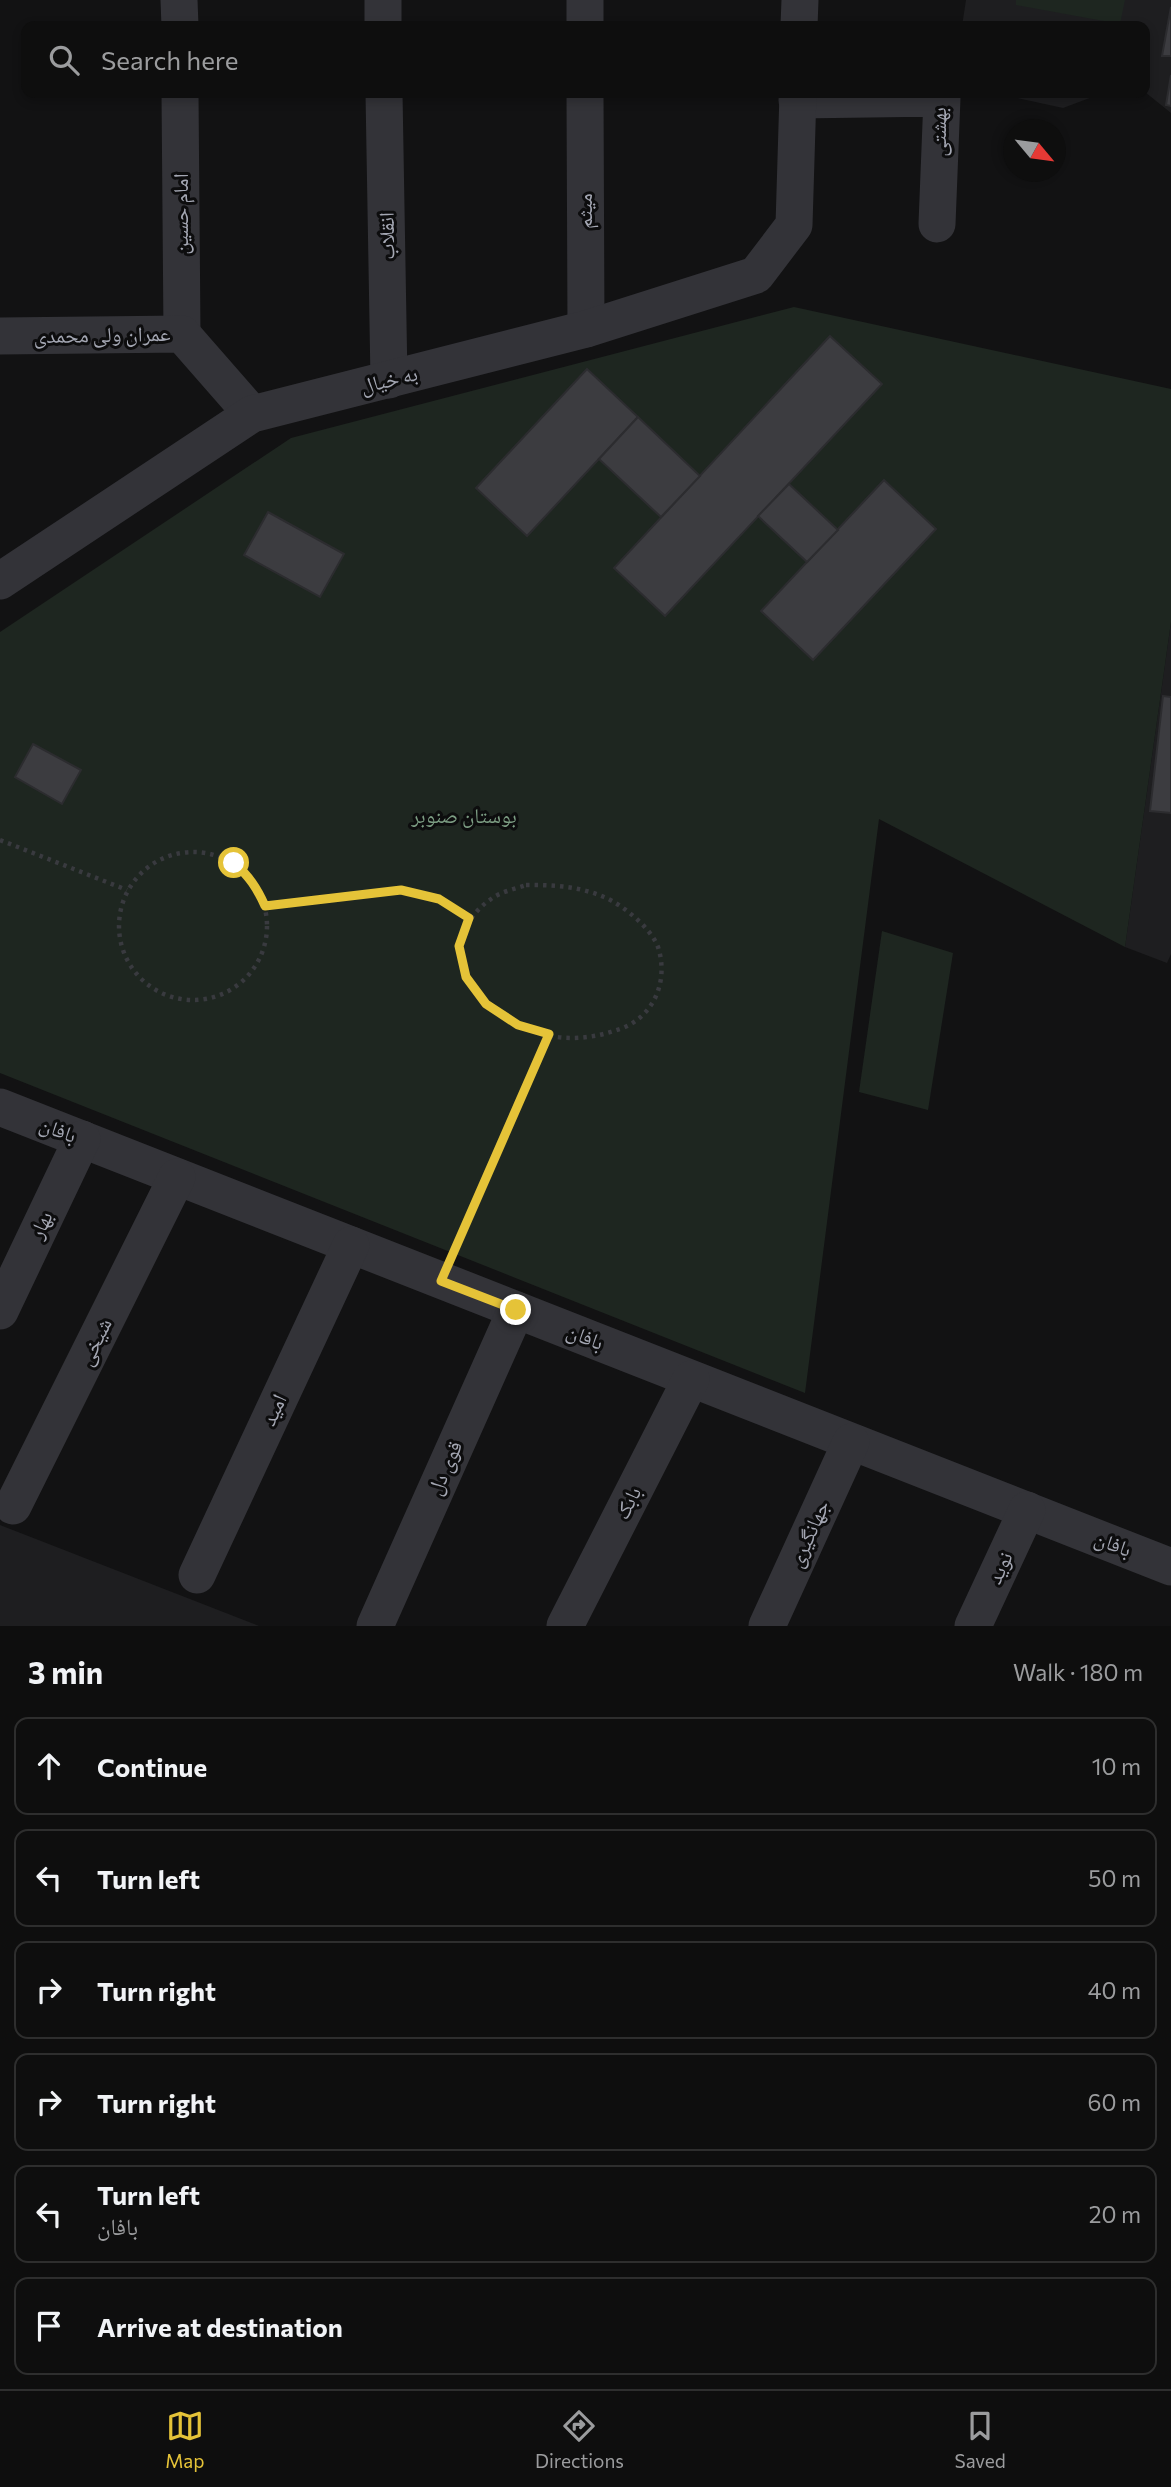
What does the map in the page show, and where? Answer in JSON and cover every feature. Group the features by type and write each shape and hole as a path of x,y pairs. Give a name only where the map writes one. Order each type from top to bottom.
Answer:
{"street":[{"path":"179,0 180,21"},
{"path":"383,0 383,21"},
{"path":"584,0 585,21"},
{"path":"799,21 800,0"},
{"name":"امام حسین","path":"180,98 182,334"},
{"name":"انقلاب","path":"384,98 389,380"},
{"name":"میثم","path":"585,98 586,329"},
{"name":"بهشتی","path":"794,225 797,98"},
{"name":"بهشتی","path":"937,223 942,98"},
{"name":"به خیال","path":"0,581 252,414 586,329 756,275 794,225"},
{"name":"عمران ولی محمدی","path":"0,336 182,334 252,414"},
{"name":"بافان","path":"0,1107 1171,1567"},
{"name":"بهار","path":"0,1311 82,1139"},
{"name":"شیخی","path":"13,1506 177,1177"},
{"name":"امید","path":"197,1574 351,1245"},
{"name":"قوی دل","path":"375,1626 516,1310"},
{"name":"بابک","path":"565,1626 691,1379"},
{"name":"جهانگیری","path":"767,1626 851,1442"},
{"name":"نوید","path":"973,1626 1027,1510"}],"path":[{"path":"0,840 127,890"},
{"path":"200,852 234,863 248,875 265,906 268,924 260,959 236,987 219,996 183,1000 164,995 135,974 125,958 119,940 118,923 127,890 137,876 166,856 200,852"},
{"path":"526,885 566,885 605,897 637,918 657,945 663,976 654,1004 630,1025 597,1037 557,1037 549,1034 518,1025 486,1004 466,977 459,946 469,918 492,897 526,885"},
{"path":"265,906 401,890 439,899 469,918"},
{"path":"441,1281 549,1034"}],"shaded area":[{"path":"966,0 1171,0 1171,113 1150,96 1150,21 963,21"},
{"path":"1017,98 1090,98 1063,108"},
{"path":"1171,622 1171,954 1167,963 1125,947"},
{"path":"0,1525 259,1626 0,1626"}],"green space":[{"path":"1016,0 1125,0 1121,21 1104,21 1016,5"},
{"name":"بوستان صنوبر","path":"794,307 1171,389 1171,622 1125,947 879,819 805,1393 0,1073 0,632 291,438"},
{"path":"882,931 953,953 928,1110 859,1092"}],"building":[{"path":"1171,7 1171,56 1162,56"},
{"path":"1171,75 1171,106 1166,105"},
{"path":"830,336 882,384 665,616 614,568"},
{"path":"587,369 638,417 527,536 476,488"},
{"path":"638,417 700,476 661,517 599,459"},
{"path":"884,480 936,529 813,660 761,611"},
{"path":"789,484 838,530 807,562 758,516"},
{"path":"268,512 344,554 320,597 244,555"},
{"path":"1163,696 1171,697 1171,813 1150,811"},
{"path":"33,744 81,770 62,804 15,777"}],"route":[{"path":"234,863 248,875 265,906 401,890 439,899 469,918 459,946 466,977 486,1004 518,1025 549,1034 441,1281 516,1310"}]}
